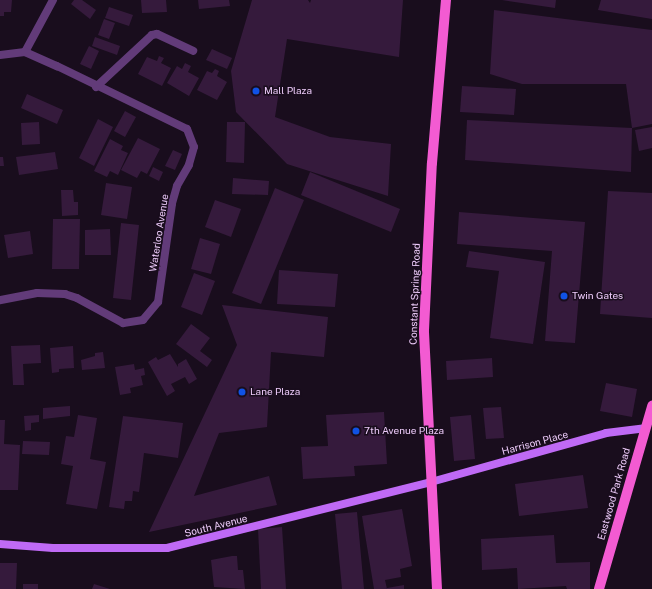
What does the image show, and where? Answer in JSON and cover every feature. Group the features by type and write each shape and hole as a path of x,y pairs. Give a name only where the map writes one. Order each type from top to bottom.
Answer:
{"main road":[{"name":"Constant Spring Road","path":"437,589 424,330 432,163 446,0"},
{"name":"Eastwood Park Road","path":"599,589 649,428 652,406"},
{"name":"Harrison Place","path":"431,482 606,433 649,428"},
{"name":"South Avenue","path":"0,544 60,548 167,548 431,482"}],"street":[{"path":"0,54 25,52 53,0"},
{"path":"96,86 152,35 157,34 193,51"},
{"name":"Waterloo Avenue","path":"0,300 37,293 65,294 77,298 118,320 133,323 143,320 158,302 172,204 177,186 192,157 194,147 192,136 187,128 25,52"}],"building":[{"path":"0,0 12,0 11,12 4,12 4,16 0,16"},
{"path":"74,0 82,0 96,10 90,19 71,4"},
{"path":"141,0 166,0 167,12 142,13"},
{"path":"198,0 229,0 230,6 199,9"},
{"name":"Mall Plaza","path":"252,0 308,0 310,3 311,0 403,0 399,57 287,39 275,117 330,137 391,144 388,196 287,164 236,112 231,71"},
{"path":"502,0 556,0 555,8"},
{"path":"601,0 652,0 652,19 598,10"},
{"path":"109,7 133,15 129,26 105,18"},
{"path":"494,10 652,30 652,124 632,128 626,84 522,84 490,74"},
{"path":"104,19 115,23 109,39 98,35"},
{"path":"95,37 120,46 117,55 92,46"},
{"path":"89,46 99,51 91,69 80,64"},
{"path":"212,49 232,58 227,69 206,60"},
{"path":"159,56 164,58 161,63 171,68 162,86 138,74 147,57 157,61"},
{"path":"185,63 191,66 188,72 199,78 189,96 167,83 177,66 182,69"},
{"path":"215,69 219,71 217,76 227,82 217,100 197,90 207,71 212,73"},
{"path":"462,86 516,89 514,115 460,112"},
{"path":"27,94 63,110 57,124 21,108"},
{"path":"125,111 136,117 125,137 114,131"},
{"path":"98,119 113,127 94,166 79,158"},
{"path":"467,120 632,128 631,172 465,160"},
{"path":"39,122 40,144 22,145 21,123"},
{"path":"227,122 245,122 244,163 226,162"},
{"path":"652,127 652,148 639,151 635,130"},
{"path":"138,138 160,149 147,174 141,171 137,178 121,170"},
{"path":"110,139 123,146 121,150 128,153 118,175 110,171 107,177 94,171"},
{"path":"173,150 182,154 175,170 165,166"},
{"path":"55,152 58,169 19,175 16,157"},
{"path":"0,157 3,157 4,166 0,166"},
{"path":"153,167 163,172 159,181 149,176"},
{"path":"310,172 400,209 391,232 301,195"},
{"path":"233,178 269,181 268,195 232,194"},
{"path":"106,183 132,187 127,219 101,215"},
{"path":"275,188 304,200 261,304 232,293"},
{"path":"61,190 73,190 74,202 78,202 78,215 62,216"},
{"path":"608,191 652,193 652,318 600,314"},
{"path":"215,200 241,209 231,237 205,227"},
{"name":"Twin Gates","path":"459,212 585,222 575,343 545,341 552,251 457,244"},
{"path":"53,219 80,219 79,269 52,269"},
{"path":"121,223 139,225 131,300 113,298"},
{"path":"110,229 111,255 85,255 85,230"},
{"path":"30,231 33,254 8,258 4,235"},
{"path":"200,238 220,244 211,274 191,269"},
{"path":"469,251 545,262 533,344 490,338 499,271 466,267"},
{"path":"279,270 338,274 335,307 277,304"},
{"path":"194,273 215,281 202,315 181,307"},
{"name":"Lane Plaza","path":"222,305 328,317 324,357 271,352 267,427 219,433 194,496 269,476 277,505 149,532 237,345"},
{"path":"191,324 210,338 200,351 212,360 207,367 176,344"},
{"path":"40,345 41,363 23,364 24,385 13,385 11,346"},
{"path":"73,346 74,368 59,369 59,372 52,373 50,348"},
{"path":"103,352 105,368 82,370 81,360 95,356 95,353"},
{"path":"170,354 178,367 178,364 186,359 197,379 189,384 185,377 171,384 175,391 167,396 148,362 156,357 158,360"},
{"path":"492,358 493,377 447,380 446,361"},
{"path":"134,364 135,370 144,368 145,375 141,376 143,385 130,388 131,393 120,395 115,367"},
{"path":"606,383 637,389 632,417 600,411"},
{"path":"70,406 70,416 43,419 43,408"},
{"path":"501,407 504,438 486,439 483,408"},
{"name":"7th Avenue Plaza","path":"384,412 387,464 354,466 355,476 303,479 301,447 328,446 326,415"},
{"path":"39,415 39,422 31,423 31,430 25,431 24,416"},
{"path":"78,415 97,418 90,459 106,462 97,509 66,504 73,466 61,464 66,436 74,437"},
{"path":"471,415 475,459 454,461 450,417"},
{"path":"123,416 183,423 178,458 144,453 139,492 133,491 132,501 125,501 124,509 109,507"},
{"path":"0,420 5,420 4,444 20,445 18,490 0,490"},
{"path":"23,441 50,442 49,455 22,454"},
{"path":"583,475 588,508 519,516 515,484"},
{"path":"402,509 412,566 400,569 401,577 385,580 387,589 374,589 362,516"},
{"path":"357,512 364,589 342,589 335,514"},
{"path":"282,527 286,589 261,589 258,529"},
{"path":"554,535 556,563 590,562 590,589 567,589 566,586 518,589 517,568 482,570 481,539"},
{"path":"237,556 238,570 243,570 245,589 214,587 211,560"},
{"path":"0,563 17,563 16,589 0,589"},
{"path":"23,584 38,584 38,589 23,589"},
{"path":"94,584 110,589 92,589"},
{"path":"404,585 404,589 387,589 387,588"}],"place":[{"name":"Mall Plaza","path":"256,91"},
{"name":"Twin Gates","path":"564,296"},
{"name":"Lane Plaza","path":"242,392"},
{"name":"7th Avenue Plaza","path":"356,431"}]}
